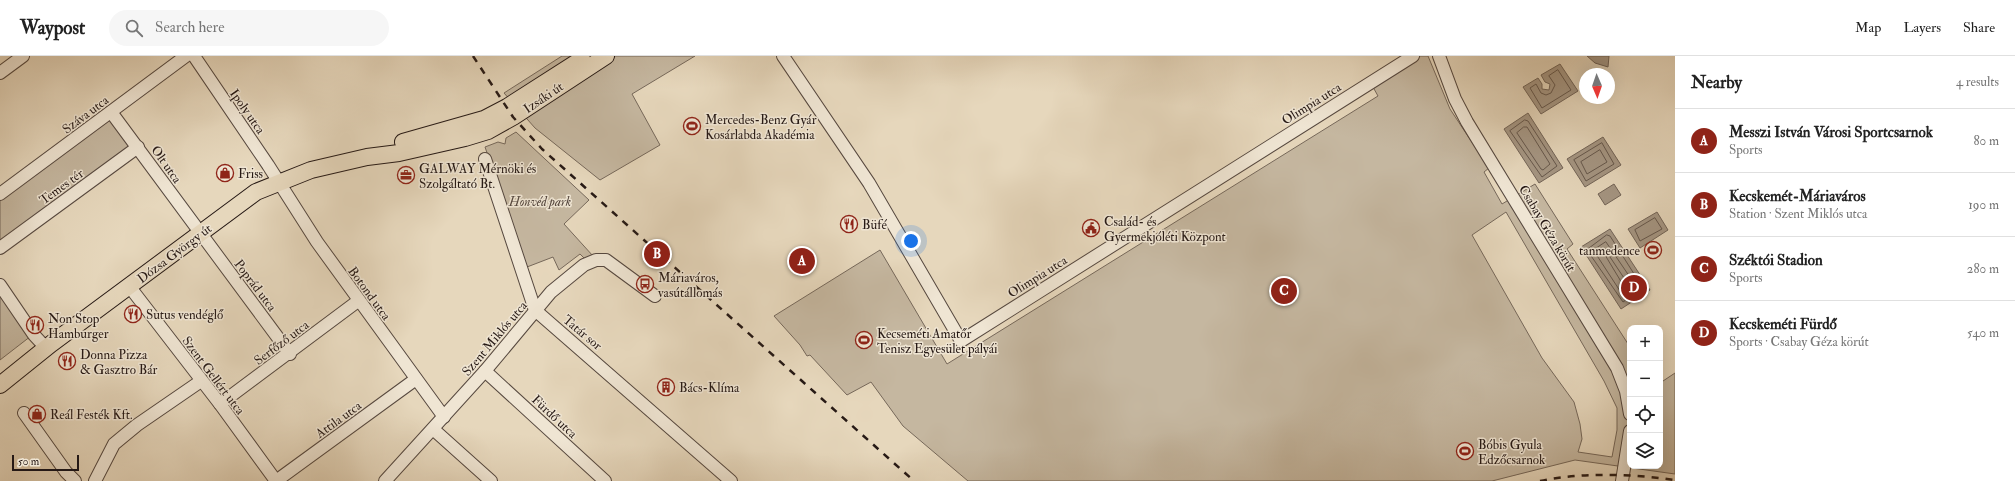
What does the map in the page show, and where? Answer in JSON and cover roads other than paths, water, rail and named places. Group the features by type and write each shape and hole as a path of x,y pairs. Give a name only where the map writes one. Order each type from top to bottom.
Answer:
{"main road":[{"name":"Izsáki út","path":"477,128 586,56"},
{"name":"Izsáki út","path":"477,128 513,117 606,56"},
{"name":"Dózsa György út","path":"0,385 46,348 256,192 311,170 367,158 399,154 477,128"}],"street":[{"path":"0,73 23,56"},
{"name":"Száva utca","path":"0,194 186,56"},
{"name":"Ipoly utca","path":"194,56 279,182"},
{"name":"Olimpia utca","path":"783,56 873,189 961,341 1413,56"},
{"name":"Csabay Géza körút","path":"1439,56 1455,99 1467,122 1617,368 1627,397"},
{"name":"Olt utca","path":"111,112 200,233"},
{"name":"Temes tér","path":"0,248 138,147"},
{"path":"485,159 535,310"},
{"name":"Botond utca","path":"279,182 317,242 358,301 444,418"},
{"name":"Poprád utca","path":"200,233 290,354"},
{"name":"Szent Miklós utca","path":"385,481 444,418 551,292 584,265 596,260 606,260 655,296"},
{"path":"0,285 34,335 46,348"},
{"name":"Szent Gellért utca","path":"129,286 220,404 276,481"},
{"name":"Serfőző utca","path":"220,404 290,354 358,301"},
{"name":"Tatár sor","path":"535,310 731,481"},
{"name":"Fürdő utca","path":"485,371 605,481"},
{"name":"Attila utca","path":"276,481 416,379"},
{"path":"95,481 114,444 137,425 201,381"},
{"path":"24,412 66,472 75,481"},
{"path":"433,429 491,481"},
{"path":"1622,481 1630,433"}],"water":[{"path":"1587,56 1609,56 1608,67 1595,63"},
{"path":"1560,64 1578,91 1541,114 1523,87 1538,78 1542,84 1542,89 1549,90 1550,84 1545,82 1541,75"},
{"path":"1528,113 1563,168 1539,183 1504,129"},
{"path":"1603,137 1621,165 1585,187 1567,159"},
{"path":"1614,184 1621,195 1605,205 1598,194"},
{"path":"1657,212 1668,230 1640,248 1628,229"},
{"path":"1610,229 1650,290 1621,309 1581,247"}],"railway":[{"path":"473,56 513,117 542,149 914,481"},
{"path":"1540,481 1590,475 1625,475 1675,480"}],"place":[{"name":"Mercedes-Benz Gyár Kosárlabda Akadémia","path":"692,126"},
{"name":"Friss","path":"225,173"},
{"name":"GALWAY Mérnöki és Szolgáltató Bt.","path":"406,175"},
{"name":"Büfé","path":"849,224"},
{"name":"Család- és Gyermekjóléti Központ","path":"1091,228"},
{"name":"tanmedence","path":"1653,250"},
{"name":"Kecskemét-Máriaváros","path":"657,254"},
{"name":"Messzi István Városi Sportcsarnok","path":"802,261"},
{"name":"Máriaváros, vasútállomás","path":"645,284"},
{"name":"Kecskeméti Fürdő","path":"1634,288"},
{"name":"Széktói Stadion","path":"1284,291"},
{"name":"Sutus vendéglő","path":"133,314"},
{"name":"Non Stop Hamburger","path":"35,325"},
{"name":"Kecseméti Amatőr Tenisz Egyesület pályái","path":"864,340"},
{"name":"Donna Pizza & Gasztro Bár","path":"67,361"},
{"name":"Bács-Klíma","path":"666,387"},
{"name":"Reál Festék Kft.","path":"37,414"},
{"name":"Bóbis Gyula Edzőcsarnok","path":"1465,451"}],"park label":[{"name":"Honvéd park","path":"540,201"}]}
